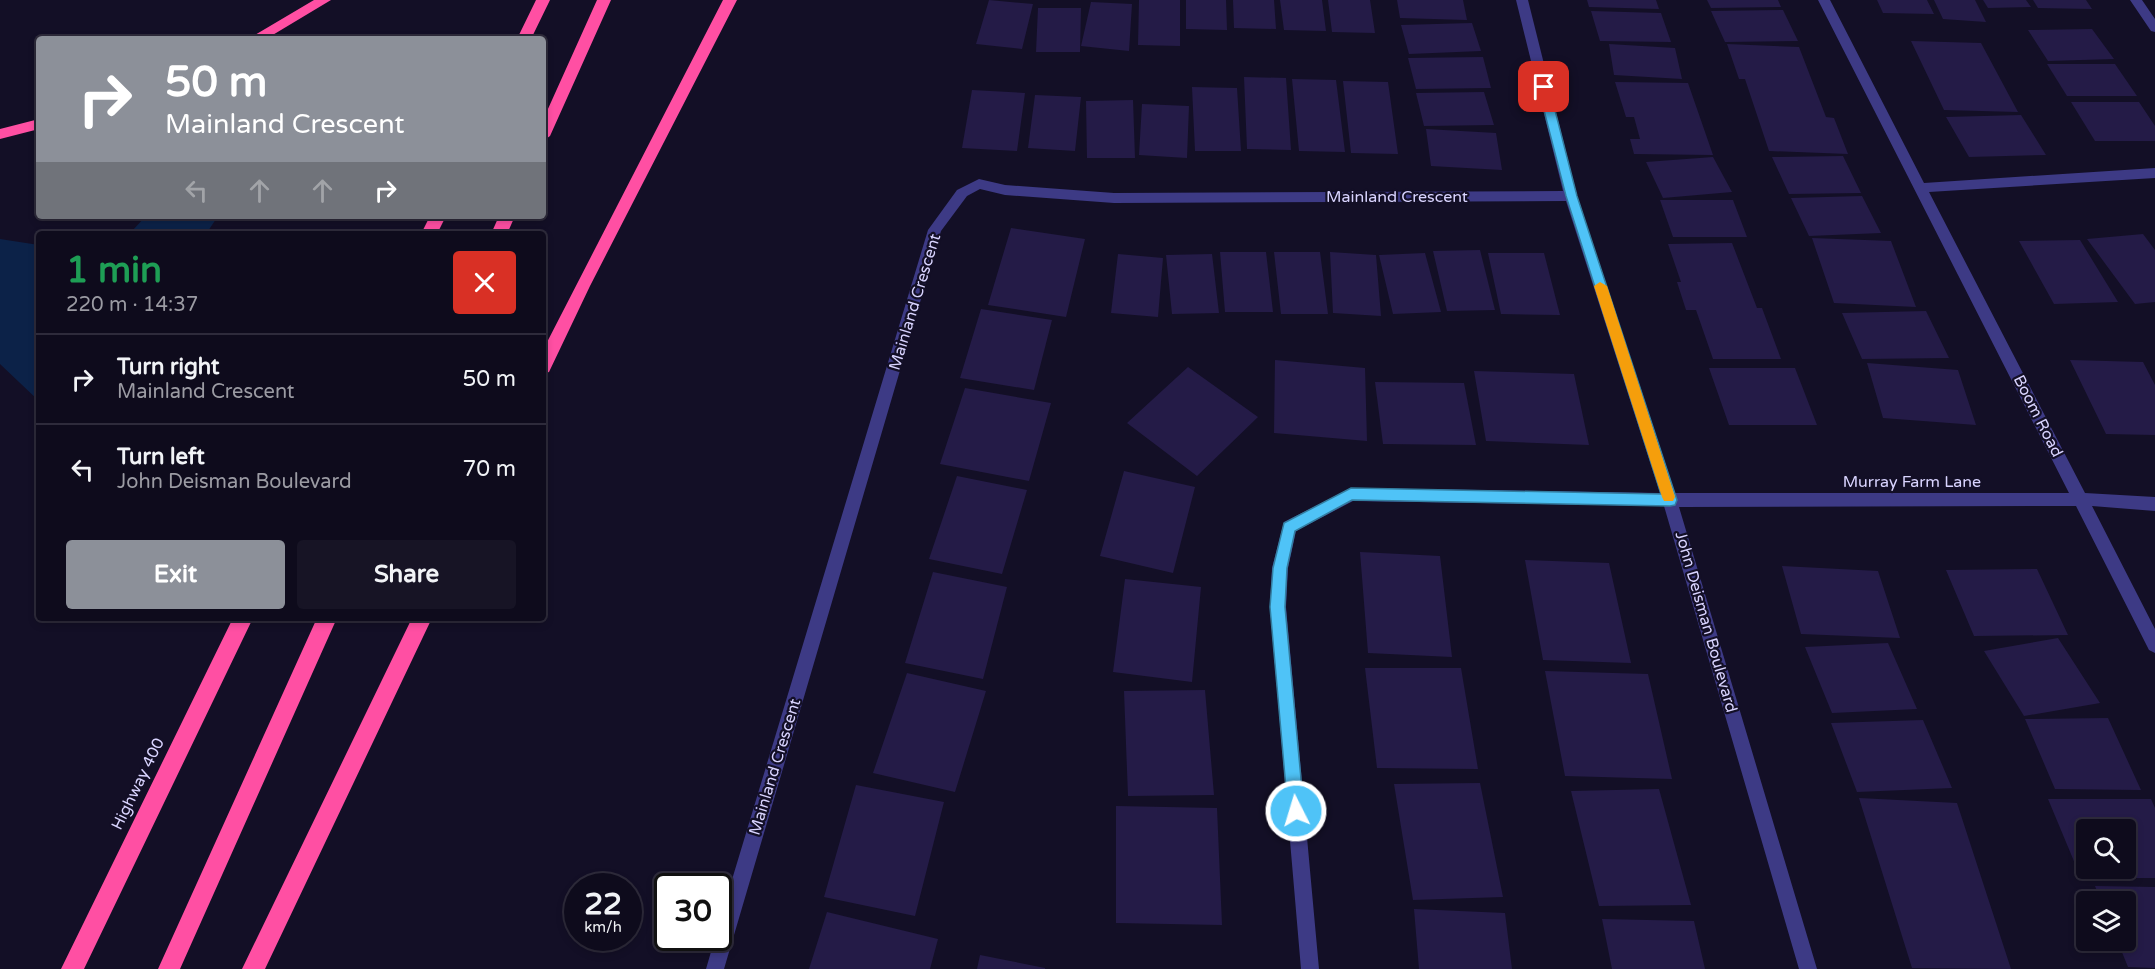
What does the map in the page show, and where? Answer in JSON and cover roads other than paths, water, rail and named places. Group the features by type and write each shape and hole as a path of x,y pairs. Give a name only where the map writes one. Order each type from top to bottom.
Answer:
{"highway":[{"path":"260,36 324,0"},
{"path":"525,36 543,0"},
{"path":"546,129 604,0"},
{"path":"546,361 582,286 730,0"},
{"path":"0,134 36,125"},
{"name":"Highway 400","path":"72,969 242,621"},
{"path":"169,969 326,621"},
{"path":"253,969 421,621"}],"street":[{"name":"John Deisman Boulevard","path":"1522,0 1571,196 1670,500 1808,969"},
{"name":"Boom Road","path":"1824,0 2155,645"},
{"path":"2136,0 2155,28"},
{"path":"1920,188 2155,173"},
{"name":"Mainland Crescent","path":"715,969 935,230 962,194 979,184 1005,190 1114,198 1571,196"},
{"path":"1310,969 1278,607 1280,568 1289,527 1351,494 1670,500"},
{"name":"Murray Farm Lane","path":"1670,500 2081,499 2155,504"}],"water":[{"path":"143,219 216,219 208,231 132,231"},
{"path":"0,239 36,245 36,398 0,364"}]}
